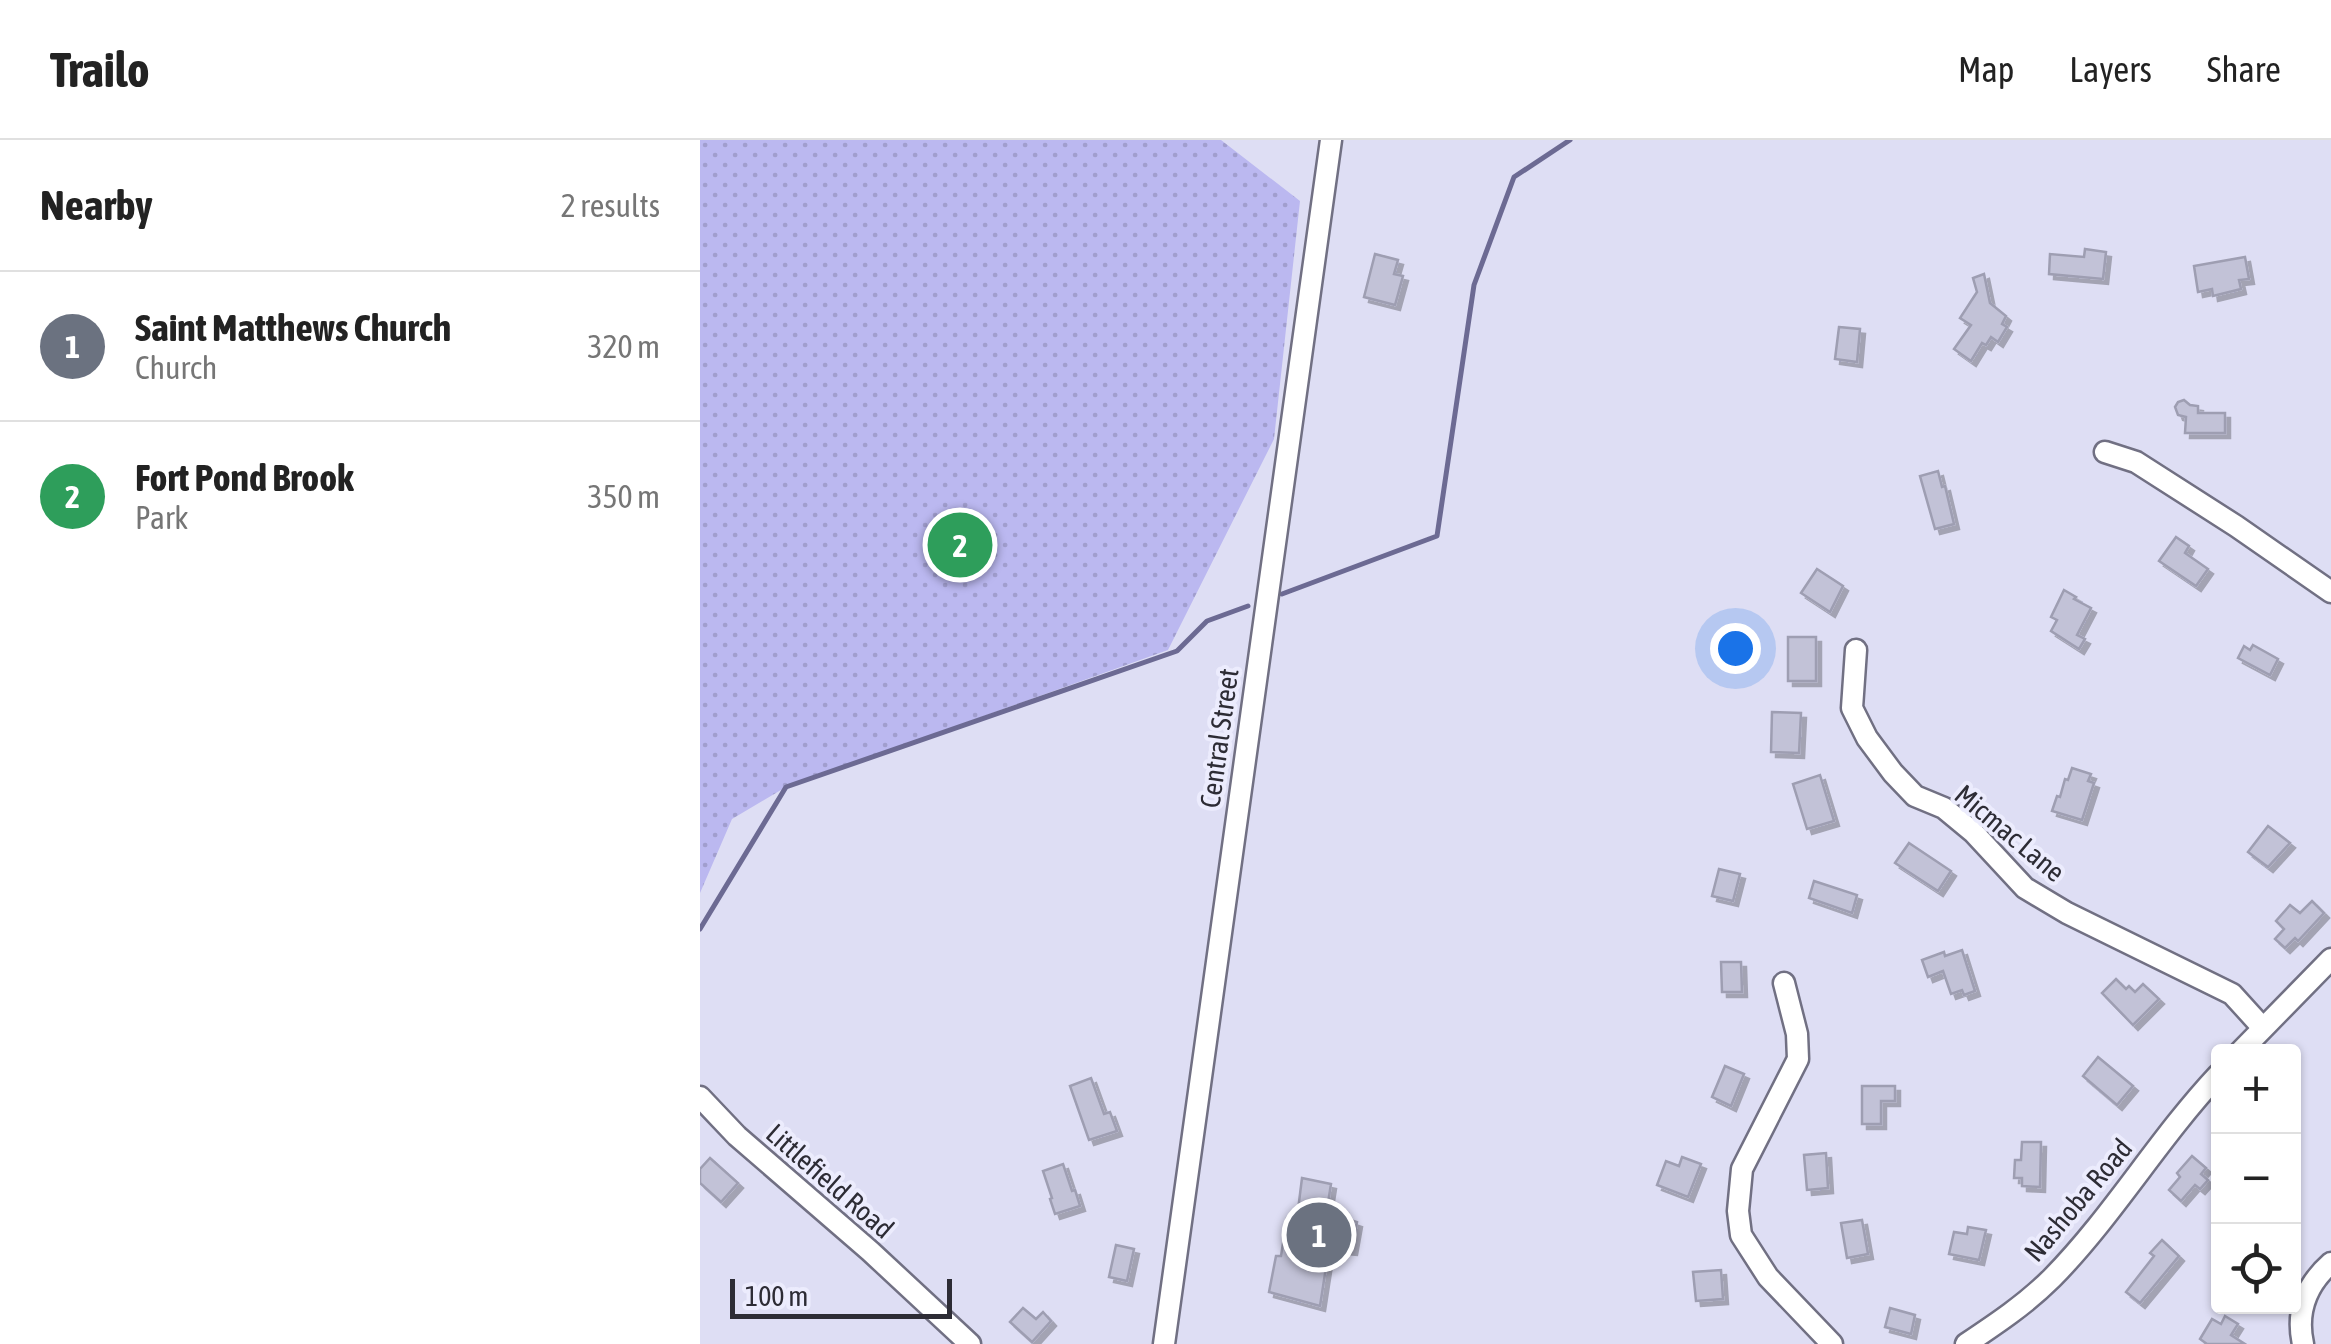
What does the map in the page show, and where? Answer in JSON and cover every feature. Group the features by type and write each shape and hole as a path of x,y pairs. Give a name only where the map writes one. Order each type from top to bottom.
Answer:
{"street":[{"name":"Central Street","path":"1164,1344 1330,140"},
{"path":"2106,452 2136,462 2331,592"},
{"name":"Micmac Lane","path":"1856,650 1852,708 1866,738 1915,796 1944,808 1973,832 2025,888 2067,913 2232,994 2262,1027"},
{"path":"2247,1044 2331,959"},
{"path":"1784,982 1797,1034 1798,1058 1742,1169 1740,1236 1768,1277 1832,1344"},
{"name":"Nashoba Road","path":"1966,1344 2011,1314 2051,1279 2211,1083"},
{"name":"Littlefield Road","path":"700,1097 737,1136 970,1344"},
{"path":"2304,1344 2299,1327 2302,1304 2308,1287 2331,1264"}],"shaded area":[{"path":"700,140 1221,140 1300,201 1274,439 1168,650 786,787 732,819 700,893"}],"building":[{"path":"2085,249 2106,252 2103,279 2049,274 2050,254 2084,257"},
{"path":"1375,254 1398,260 1394,274 1403,276 1395,305 1364,297"},
{"path":"2245,257 2249,279 2239,280 2241,289 2213,296 2212,289 2198,292 2194,266"},
{"path":"1984,274 1990,303 2006,316 2002,324 2007,327 1998,342 1991,337 1986,345 1982,343 1971,361 1954,349 1971,325 1960,318 1977,292 1973,278"},
{"path":"1839,327 1860,329 1857,362 1835,359"},
{"path":"2184,400 2198,406 2198,413 2225,413 2225,433 2185,433 2186,417 2178,415 2175,407"},
{"path":"1938,471 1954,524 1935,529 1920,476"},
{"path":"2176,537 2189,546 2185,553 2208,569 2196,586 2159,561"},
{"path":"1817,569 1843,586 1830,612 1801,593"},
{"path":"2064,590 2091,608 2077,635 2085,639 2079,649 2051,631 2057,620 2051,617"},
{"path":"1788,637 1816,637 1816,681 1788,681"},
{"path":"2253,645 2278,659 2270,675 2238,658 2244,646 2250,650"},
{"path":"1772,712 1801,713 1799,753 1771,752"},
{"path":"2072,768 2091,774 2088,781 2094,783 2082,820 2052,811"},
{"path":"1820,775 1834,821 1807,829 1793,784"},
{"path":"2268,826 2290,843 2268,867 2248,852"},
{"path":"1909,843 1951,871 1938,891 1895,863"},
{"path":"1719,869 1740,874 1733,901 1712,896"},
{"path":"1814,881 1857,895 1852,913 1809,898"},
{"path":"2312,901 2324,913 2298,941 2295,938 2285,948 2275,939 2284,929 2276,921 2290,905 2300,913"},
{"path":"1962,950 1975,991 1951,994 1943,971 1928,977 1922,960"},
{"path":"1721,962 1741,962 1742,992 1722,992"},
{"path":"2116,979 2135,992 2143,984 2159,999 2133,1025 2102,993"},
{"path":"2098,1057 2133,1086 2117,1105 2083,1076"},
{"path":"1725,1066 1744,1074 1731,1106 1712,1097"},
{"path":"1091,1078 1104,1114 1110,1112 1117,1131 1089,1140 1070,1086"},
{"path":"1862,1086 1895,1086 1895,1101 1881,1101 1881,1124 1862,1124"},
{"path":"2022,1142 2041,1142 2040,1187 2022,1186 2022,1178 2014,1178"},
{"path":"1826,1153 1828,1188 1807,1190 1804,1155"},
{"path":"2192,1156 2206,1168 2201,1174 2208,1180 2200,1189 2195,1185 2181,1201 2169,1190"},
{"path":"1682,1157 1701,1164 1688,1197 1657,1185 1666,1161 1679,1166"},
{"path":"710,1158 738,1183 721,1202 700,1183 700,1169"},
{"path":"1063,1164 1080,1206 1055,1214 1043,1171"},
{"path":"1302,1178 1331,1184 1327,1209 1343,1209 1341,1217 1357,1222 1352,1250 1329,1248 1320,1306 1269,1292 1276,1256 1281,1256 1287,1218 1297,1218"},
{"path":"1862,1220 1868,1254 1847,1258 1841,1223"},
{"path":"1968,1227 1986,1230 1979,1260 1949,1254 1954,1232 1967,1234"},
{"path":"2162,1240 2179,1256 2140,1303 2126,1292"},
{"path":"1116,1245 1134,1249 1127,1281 1109,1277"},
{"path":"1721,1270 1723,1299 1696,1301 1693,1272"},
{"path":"1023,1308 1036,1319 1043,1312 1051,1321 1032,1342 1010,1322"},
{"path":"1890,1308 1915,1315 1911,1334 1885,1327"},
{"path":"2225,1316 2238,1324 2231,1335 2245,1344 2207,1344 2200,1339 2212,1319 2221,1324"}],"waterway":[{"path":"1282,594 1437,536 1474,285 1514,177 1570,140"},
{"path":"700,929 786,787 1177,651 1207,621 1248,606"}],"place":[{"name":"Fort Pond Brook","path":"960,545"},
{"name":"Saint Matthews Church","path":"1319,1235"}]}
